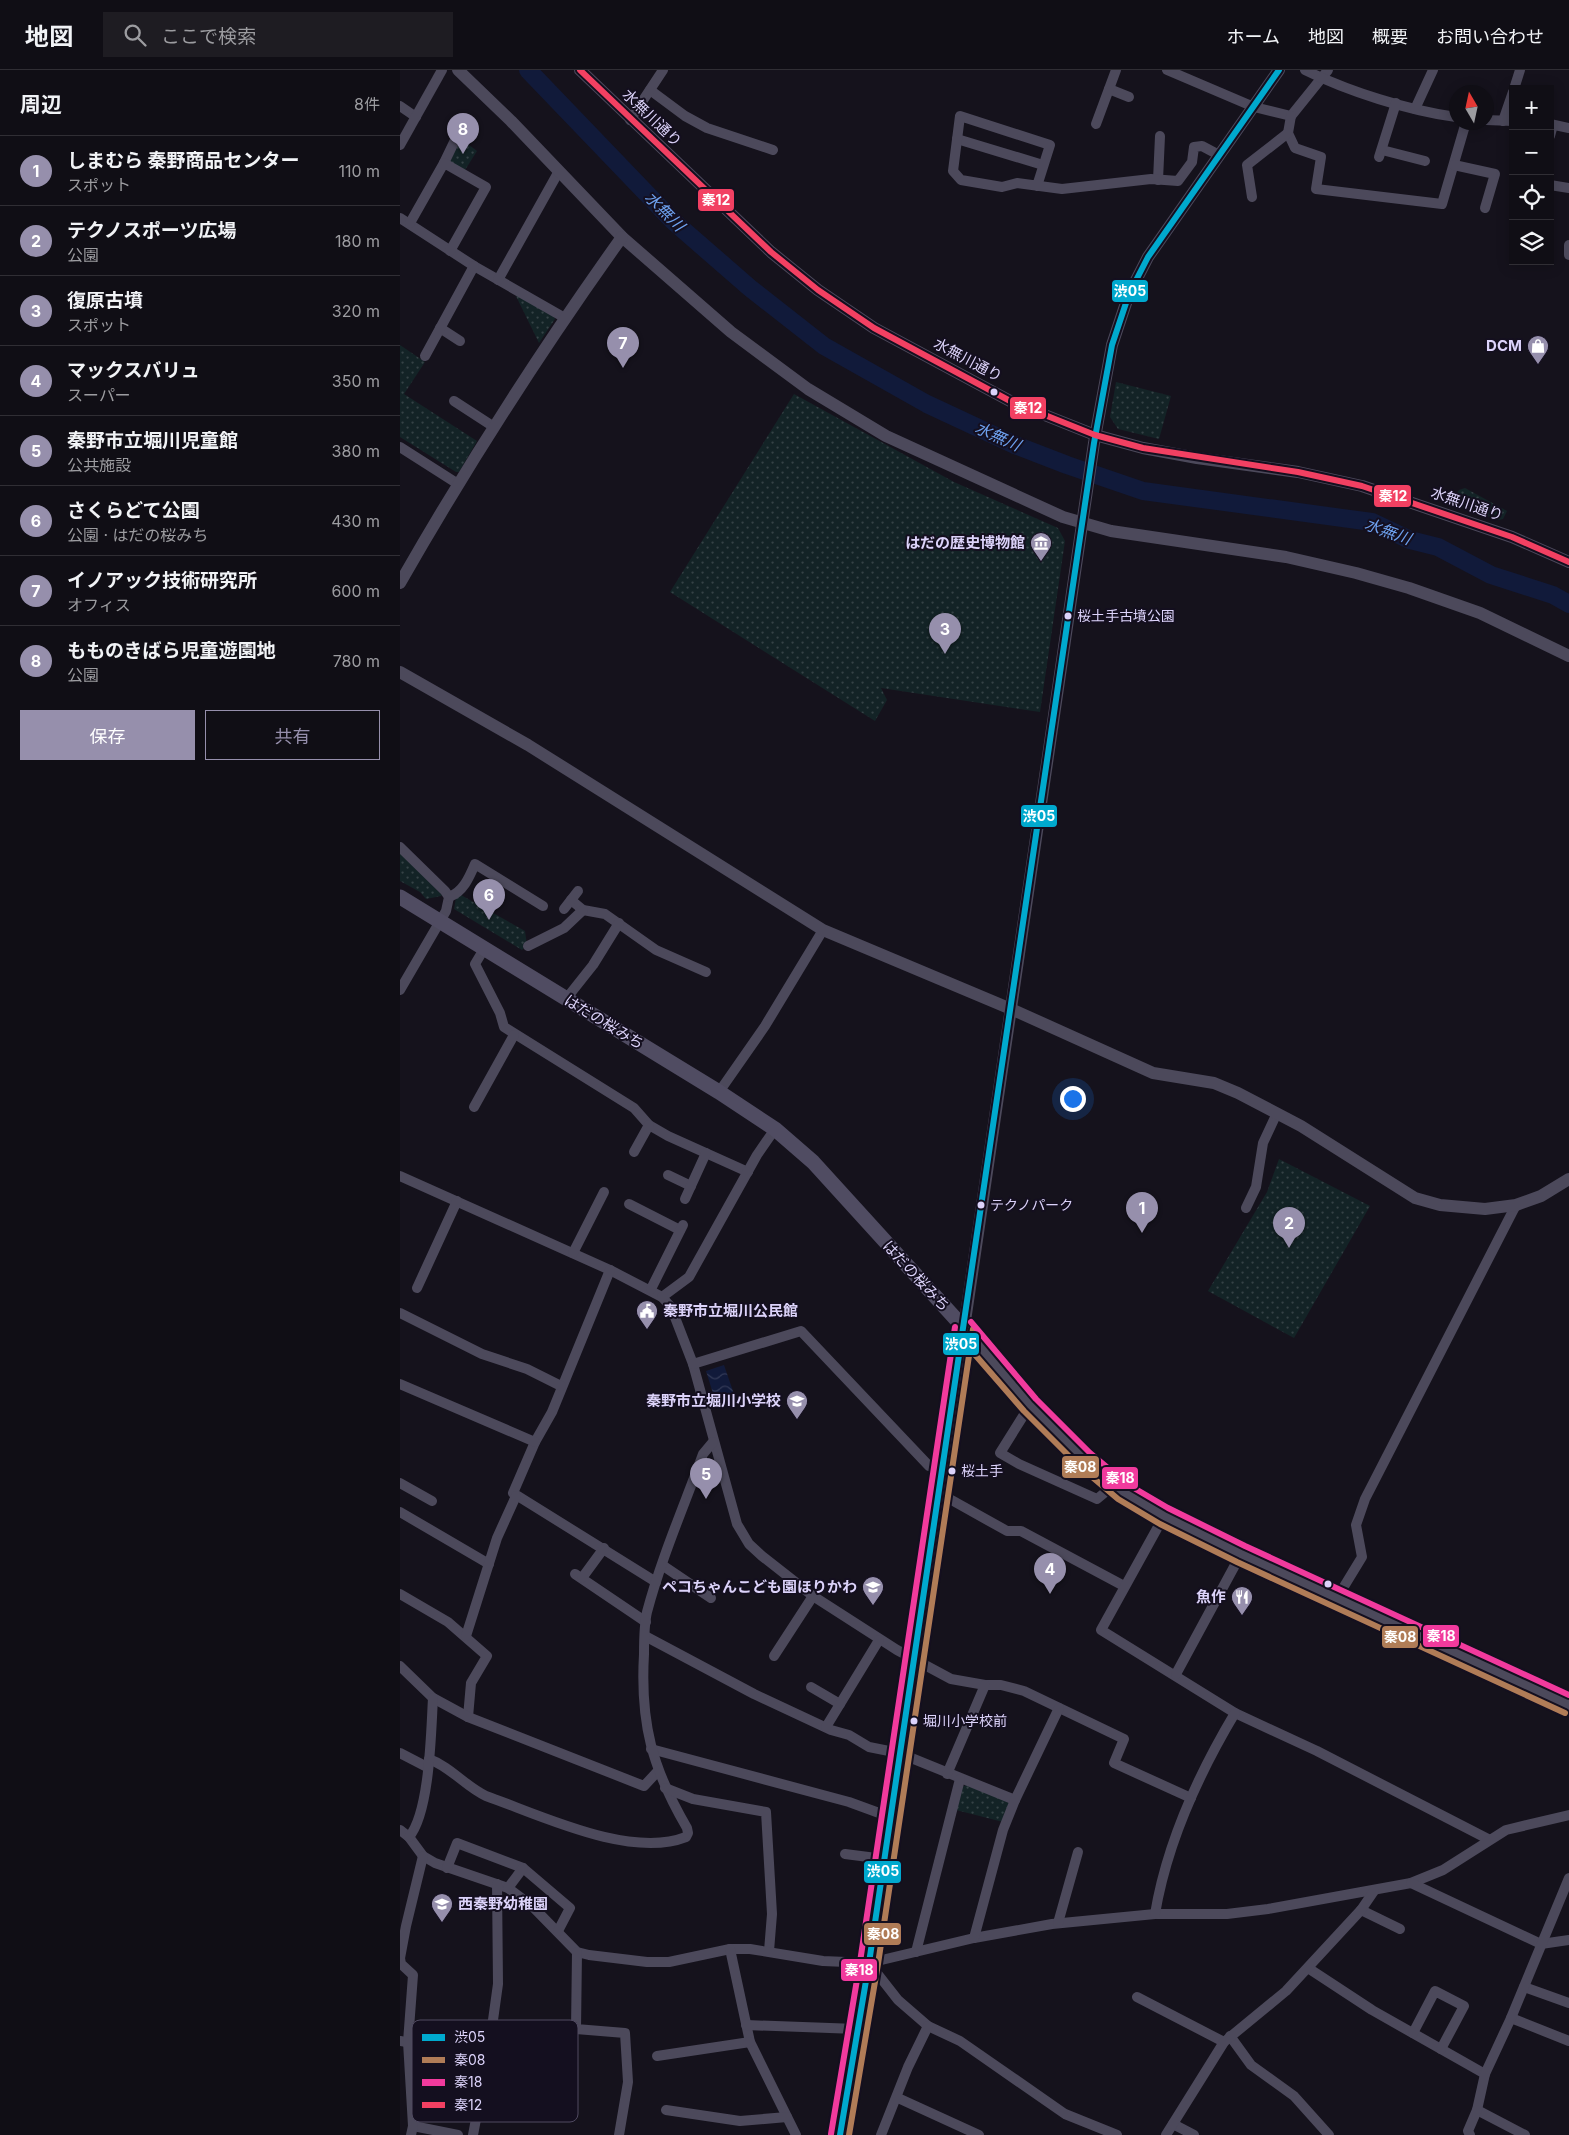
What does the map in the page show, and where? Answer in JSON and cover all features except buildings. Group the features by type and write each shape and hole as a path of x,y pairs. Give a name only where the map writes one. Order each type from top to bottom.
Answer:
{"main road":[{"name":"はだの桜みち","path":"400,897 719,1092 775,1129 813,1162 964,1328"},
{"path":"840,2135 869,1963 913,1657 964,1328"}],"street":[{"path":"400,145 442,70"},
{"path":"458,70 622,237 731,332 808,389 886,436 1063,517 1083,524 1111,531 1286,557 1356,573 1409,588 1480,613 1569,656"},
{"name":"水無川通り","path":"580,70 630,120 771,252 818,290 866,322 1012,402 1094,439 1188,457 1298,472 1362,486 1512,537 1569,562"},
{"path":"630,120 663,70"},
{"path":"1096,124 1116,70"},
{"path":"1167,70 1254,107 1291,116"},
{"path":"964,1328 1094,439 1112,346 1129,294 1148,257 1280,70"},
{"path":"1305,70 1325,74 1396,103 1449,116"},
{"path":"1415,109 1433,70"},
{"path":"1515,85 1520,70"},
{"path":"1325,74 1291,116 1288,133 1296,148 1321,157 1316,189 1442,204 1464,130"},
{"path":"1109,89 1129,97"},
{"path":"650,90 685,116 707,128 773,150"},
{"path":"1396,103 1381,154 1418,162"},
{"path":"400,106 416,117"},
{"path":"1037,186 1050,145 960,116 954,170 960,180 1002,187 1017,183 1037,186 1062,189 1158,180 1178,181 1192,162 1192,151 1198,145 1219,155"},
{"path":"1494,120 1508,121"},
{"path":"1554,124 1569,128"},
{"path":"1252,197 1247,165 1288,133"},
{"path":"410,223 458,136"},
{"path":"1158,180 1160,136"},
{"path":"957,139 1043,165"},
{"path":"444,162 486,186 450,251"},
{"path":"1454,165 1495,174 1485,208"},
{"path":"498,280 559,171"},
{"path":"1554,186 1569,188"},
{"path":"400,218 474,266 565,318"},
{"path":"400,583 494,427 565,318 622,237"},
{"path":"425,356 429,339 440,328 474,266"},
{"path":"440,328 460,341"},
{"path":"454,401 494,427"},
{"path":"400,447 458,484"},
{"path":"400,672 536,750 823,930 1011,1009 1153,1073 1214,1083 1277,1113 1415,1198 1462,1208 1485,1209 1516,1205 1542,1196 1569,1179"},
{"path":"400,847 449,897"},
{"path":"449,897 458,894 470,876 475,864 543,906"},
{"path":"564,909 578,891"},
{"path":"400,990 446,911 449,897"},
{"path":"571,900 583,910 605,914 656,950 706,972"},
{"path":"528,946 564,928 583,910"},
{"path":"566,999 593,965 619,923"},
{"path":"719,1092 765,1026 823,930"},
{"path":"484,949 475,964 500,1013 504,1027 514,1035 578,1071 634,1108 649,1125 668,1136 748,1172"},
{"path":"474,1107 514,1035"},
{"path":"1246,1208 1256,1187 1263,1143 1277,1113"},
{"path":"634,1152 649,1125"},
{"path":"662,1297 689,1277 757,1155 775,1129"},
{"path":"685,1199 706,1153"},
{"path":"668,1175 691,1186"},
{"path":"400,1176 610,1270 650,1289 662,1297 671,1307 693,1364 737,1524 744,1537 762,1556 813,1596 878,1640 951,1679 1012,1688 1124,1739 1114,1763 1191,1798"},
{"path":"573,1253 604,1192"},
{"path":"417,1288 457,1201"},
{"path":"629,1204 639,1214 682,1227 650,1289"},
{"path":"1337,1598 1362,1557 1356,1525 1365,1499 1516,1205"},
{"path":"610,1270 552,1412 535,1442 513,1493 656,1582"},
{"path":"400,1314 482,1354 526,1369 561,1386"},
{"name":"はだの桜みち","path":"964,1328 1030,1405 1084,1459 1114,1485 1164,1516 1241,1554 1569,1705"},
{"path":"693,1364 800,1331 929,1466 942,1468"},
{"path":"400,1384 535,1442"},
{"path":"1030,1405 1000,1453 1097,1499 1114,1485"},
{"path":"400,1753 428,1763 437,1762 462,1778 474,1790 486,1796 616,1841 652,1843 686,1838 687,1828 665,1788 651,1749 644,1697 645,1636 646,1622 656,1582 702,1454 713,1442"},
{"path":"400,1483 432,1501"},
{"path":"939,1493 1007,1531 1021,1531 1124,1586"},
{"path":"466,1636 500,1529 516,1496"},
{"path":"400,1512 489,1564"},
{"path":"1164,1516 1101,1630 1176,1674 1235,1712 1317,1751 1488,1839"},
{"path":"604,1548 578,1576 646,1622"},
{"path":"1176,1674 1241,1554"},
{"path":"662,1565 711,1598"},
{"path":"400,1594 448,1622 487,1656 471,1683 468,1717"},
{"path":"774,1656 813,1596"},
{"path":"645,1636 754,1694 826,1727 849,1735 869,1748 899,1753 1015,1800"},
{"path":"826,1727 878,1640"},
{"path":"400,1666 433,1698 468,1717 644,1786 658,1771"},
{"path":"947,1774 985,1685"},
{"path":"811,1687 840,1704"},
{"path":"409,1837 414,1831 426,1787 433,1698"},
{"path":"974,1938 996,1853 1015,1800 1059,1708"},
{"path":"1155,1914 1170,1849 1191,1798 1235,1712"},
{"path":"651,1749 849,1802 890,1817"},
{"path":"916,1952 960,1779"},
{"path":"665,1788 693,1799 766,1812 772,1914 770,1951"},
{"path":"400,1830 409,1837 424,1856 447,1868 508,1888 532,1906 578,1952 647,1962 669,1962 730,1949 770,1951 823,1961 869,1963 974,1938 1058,1924 1155,1914 1235,1913 1374,1891 1411,1883 1443,1870 1488,1839 1506,1830 1569,1815"},
{"path":"447,1868 457,1843 523,1868 570,1908 558,1931"},
{"path":"1058,1924 1078,1852"},
{"path":"845,1854 884,1859"},
{"path":"424,1856 407,1918 400,1958 401,1964 413,1975 404,2042 412,2130 458,2135"},
{"path":"508,1888 523,1868"},
{"path":"1411,1883 1541,1944 1569,1940"},
{"path":"493,2020 498,1984 497,1884"},
{"path":"1470,2135 1468,2130 1477,2110 1484,2074 1511,2018 1568,1884"},
{"path":"1166,2135 1227,2039 1286,1991 1361,1910 1374,1891"},
{"path":"1361,1910 1386,1926 1400,1929"},
{"path":"730,1949 750,2042 796,2135"},
{"path":"576,2020 578,1952"},
{"path":"869,1963 898,2000 928,2026 960,2041 1065,2114 1117,2135"},
{"path":"1308,1968 1372,2010 1484,2074"},
{"path":"1524,1987 1569,2003"},
{"path":"1413,2033 1435,1992 1464,2006 1441,2049"},
{"path":"1138,1997 1227,2039 1251,2065 1294,2096 1329,2135"},
{"path":"1511,2018 1569,2041"},
{"path":"746,2025 857,2029"},
{"path":"881,2135 898,2098 908,2068 928,2026"},
{"path":"578,2029 625,2033 628,2082 620,2135"},
{"path":"657,2056 750,2042"},
{"path":"898,2098 979,2135"},
{"path":"673,2107 740,2121 787,2117"},
{"path":"1477,2110 1525,2135"},
{"path":"473,2135 475,2122"},
{"path":"1173,2124 1194,2135"}],"shaded area":[{"path":"460,138 477,151 465,170 450,163 449,157"},
{"path":"514,292 554,316 555,319 539,343"},
{"path":"400,345 425,362 404,394 477,441 459,472 456,472 400,437"},
{"path":"1116,382 1171,396 1159,439 1118,429 1110,417"},
{"path":"794,394 954,482 1058,528 1065,541 1040,712 881,688 887,700 875,721 670,592"},
{"path":"1465,488 1507,511 1503,519 1499,520 1449,503 1459,490"},
{"path":"400,852 441,896 426,899 420,892 400,881"},
{"path":"461,895 525,931 527,945 522,950 454,909 456,898"},
{"path":"1279,1159 1370,1206 1294,1338 1208,1291 1267,1192"},
{"path":"966,1785 1008,1801 1010,1805 1003,1822 956,1810 962,1787"}],"water":[{"path":"724,1365 736,1400 717,1406 706,1371"}],"waterway":[{"name":"水無川","path":"528,70 673,221 750,288 824,346 927,404 1015,445 1143,491 1372,522 1410,540 1438,547 1491,575 1553,595 1569,604"}],"transit line":[{"name":"秦12","path":"580,70 771,252 818,290 874,328 1012,402 1095,435 1143,448 1298,472 1362,486 1512,537 1569,562"},
{"name":"渋05","path":"840,2135 869,1963 1094,443 1112,345 1129,294 1148,257 1279,70"},
{"name":"秦18","path":"971,1322 1036,1399 1090,1453 1127,1484 1168,1508 1245,1546 1569,1695"},
{"name":"秦18","path":"831,2134 860,1962 955,1327"},
{"name":"秦08","path":"849,2135 878,1964 973,1329"},
{"name":"秦08","path":"957,1334 1024,1411 1078,1465 1118,1499 1160,1524 1237,1562 1565,1713"}],"place":[{"name":"もものきばら児童遊園地","path":"463,154"},
{"name":"DCM","path":"1538,365"},
{"name":"イノアック技術研究所","path":"623,368"},
{"name":"はだの歴史博物館","path":"1041,562"},
{"name":"桜土手古墳公園","path":"1068,616"},
{"name":"復原古墳","path":"945,654"},
{"name":"さくらどて公園","path":"489,920"},
{"name":"テクノパーク","path":"981,1205"},
{"name":"しまむら 秦野商品センター","path":"1142,1233"},
{"name":"テクノスポーツ広場","path":"1289,1248"},
{"name":"秦野市立堀川公民館","path":"647,1330"},
{"name":"秦野市立堀川小学校","path":"797,1420"},
{"name":"桜土手","path":"952,1471"},
{"name":"秦野市立堀川児童館","path":"706,1499"},
{"name":"マックスバリュ","path":"1050,1594"},
{"name":"ペコちゃんこども園ほりかわ","path":"873,1606"},
{"name":"魚作","path":"1242,1616"},
{"name":"堀川小学校前","path":"914,1721"},
{"name":"西秦野幼稚園","path":"442,1923"}]}
